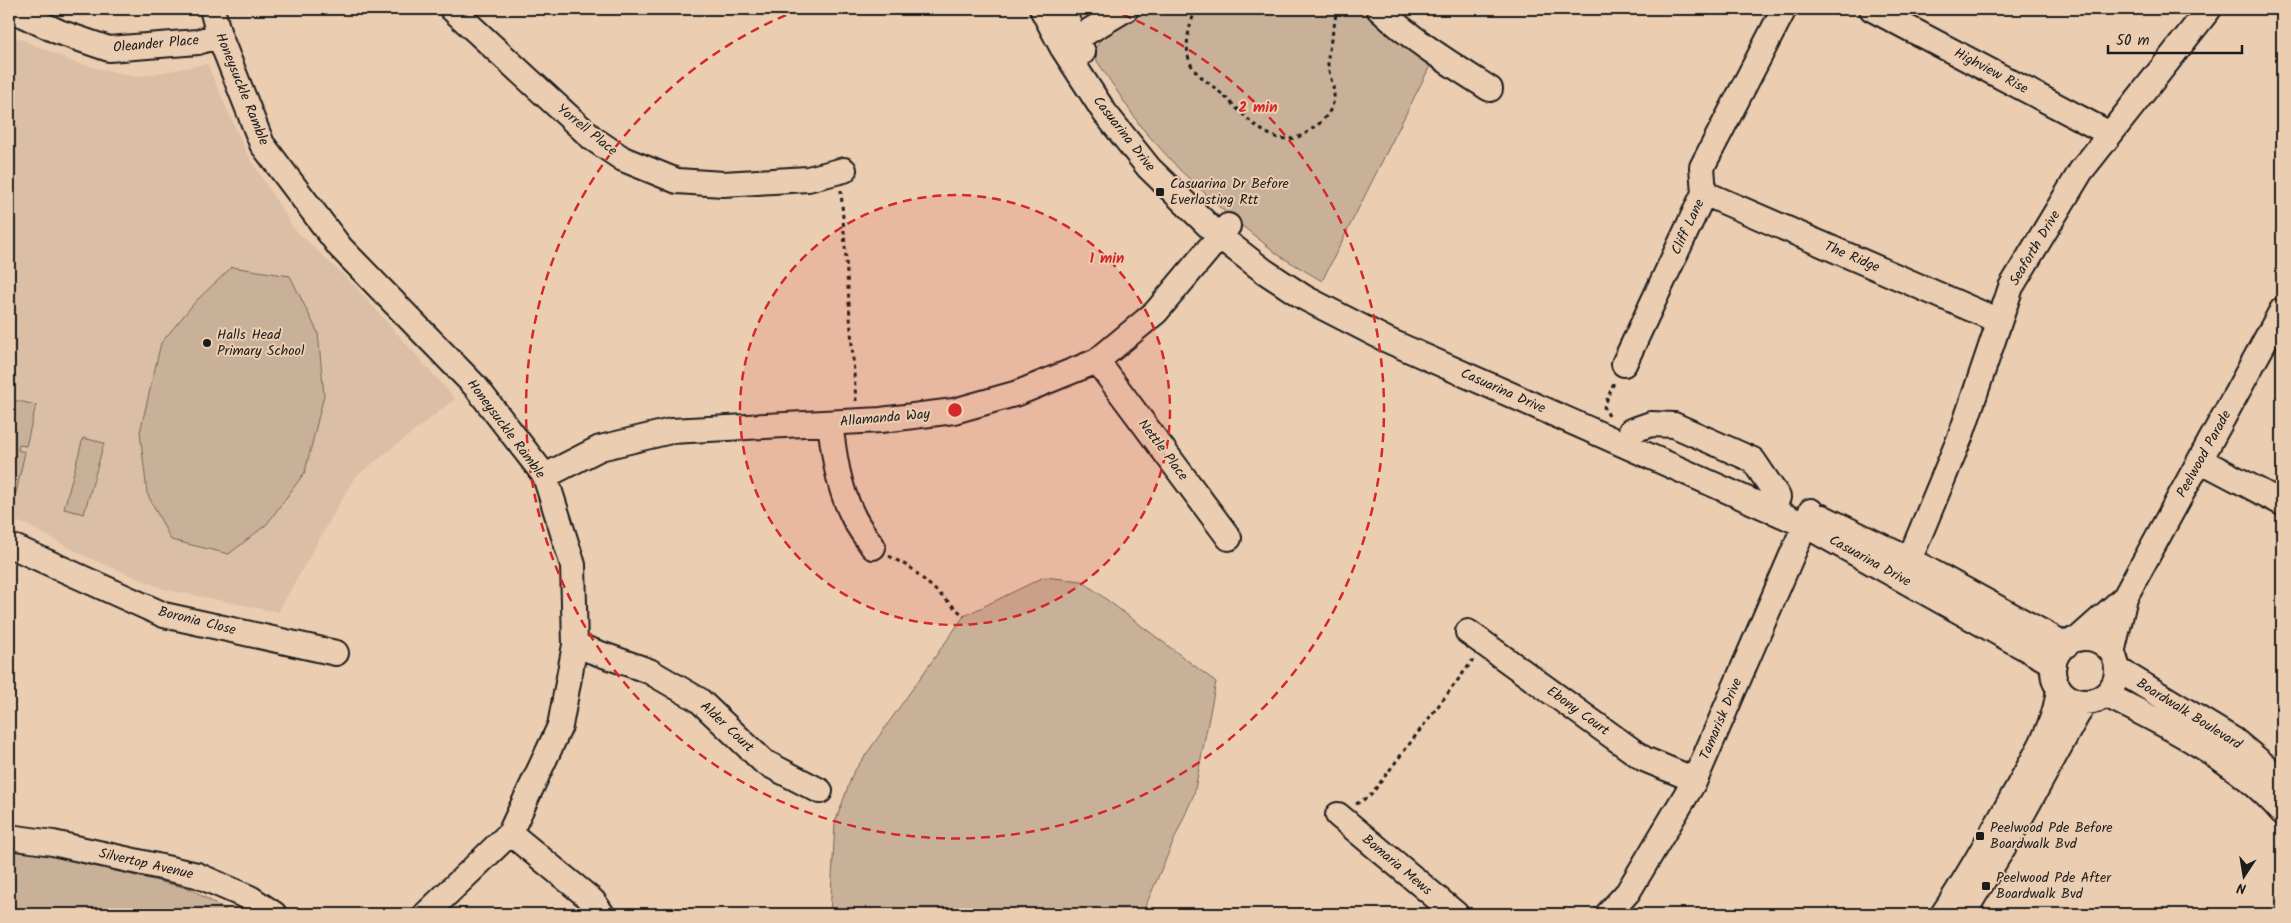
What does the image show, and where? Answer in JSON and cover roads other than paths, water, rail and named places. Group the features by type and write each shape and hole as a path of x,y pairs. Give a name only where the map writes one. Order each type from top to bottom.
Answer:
{"street":[{"name":"Oleander Place","path":"10,9 59,32 109,49 198,42 219,35"},
{"name":"Honeysuckle Ramble","path":"212,9 219,35 262,144 340,247 476,386 545,476 573,565 575,644 560,726 510,833 426,914"},
{"name":"Yorrell Place","path":"452,9 592,138 623,159 677,181 723,184 808,178 844,170"},
{"name":"Casuarina Drive","path":"1042,9 1069,43 1105,113 1149,168 1223,231 1264,271 1305,298 1346,321 1808,518 1906,570 2066,649"},
{"name":"Casuarina Drive","path":"1061,9 1069,43"},
{"path":"1069,43 1126,9"},
{"path":"1378,9 1397,26 1438,56 1490,89"},
{"name":"Cliff Lane","path":"1624,364 1704,194 1702,167 1784,9"},
{"name":"Highview Rise","path":"1872,9 2110,134"},
{"name":"Seaforth Drive","path":"1906,570 1961,434 2011,287 2081,171 2209,9"},
{"name":"The Ridge","path":"1704,194 1999,321"},
{"name":"Casuarina Drive","path":"1223,231 1318,290 1371,318 1778,497 1808,518"},
{"name":"Allamanda Way","path":"545,476 600,448 671,431 830,423 954,411 1018,393 1097,361 1156,312 1223,231"},
{"name":"Peelwood Parade","path":"2115,661 2125,597 2282,310"},
{"name":"Nettle Place","path":"1097,361 1229,538"},
{"path":"830,423 835,462 843,491 852,515 872,548"},
{"path":"2200,460 2282,503"},
{"name":"Tamarisk Drive","path":"1608,914 1628,892 1695,780 1808,518"},
{"name":"Boronia Close","path":"9,547 16,548 164,615 336,653"},
{"name":"Peelwood Parade","path":"2066,649 2125,597"},
{"name":"Ebony Court","path":"1476,638 1644,759 1695,780"},
{"path":"1943,914 1998,823 2048,730 2058,705 2059,688 2053,672 2066,649 2097,641 2115,661 2112,688 2076,715 2012,833 1963,914"},
{"name":"Alder Court","path":"575,644 649,671 699,700 764,762 820,791"},
{"name":"Boardwalk Boulevard","path":"2115,661 2227,749 2282,812"},
{"path":"2059,688 2070,699 2096,699"},
{"name":"Boardwalk Boulevard","path":"2096,699 2157,719 2227,749 2282,780"},
{"name":"Bomaria Mews","path":"1338,815 1456,914"},
{"path":"510,833 593,901 602,914"},
{"name":"Silvertop Avenue","path":"9,837 52,843 197,875 250,898 274,914"}],"place":[{"name":"Casuarina Dr Before Everlasting Rtt","path":"1160,192"},
{"name":"Halls Head Primary School","path":"207,343"},
{"name":"Peelwood Pde Before Boardwalk Bvd","path":"1980,836"},
{"name":"Peelwood Pde After Boardwalk Bvd","path":"1986,886"}]}
